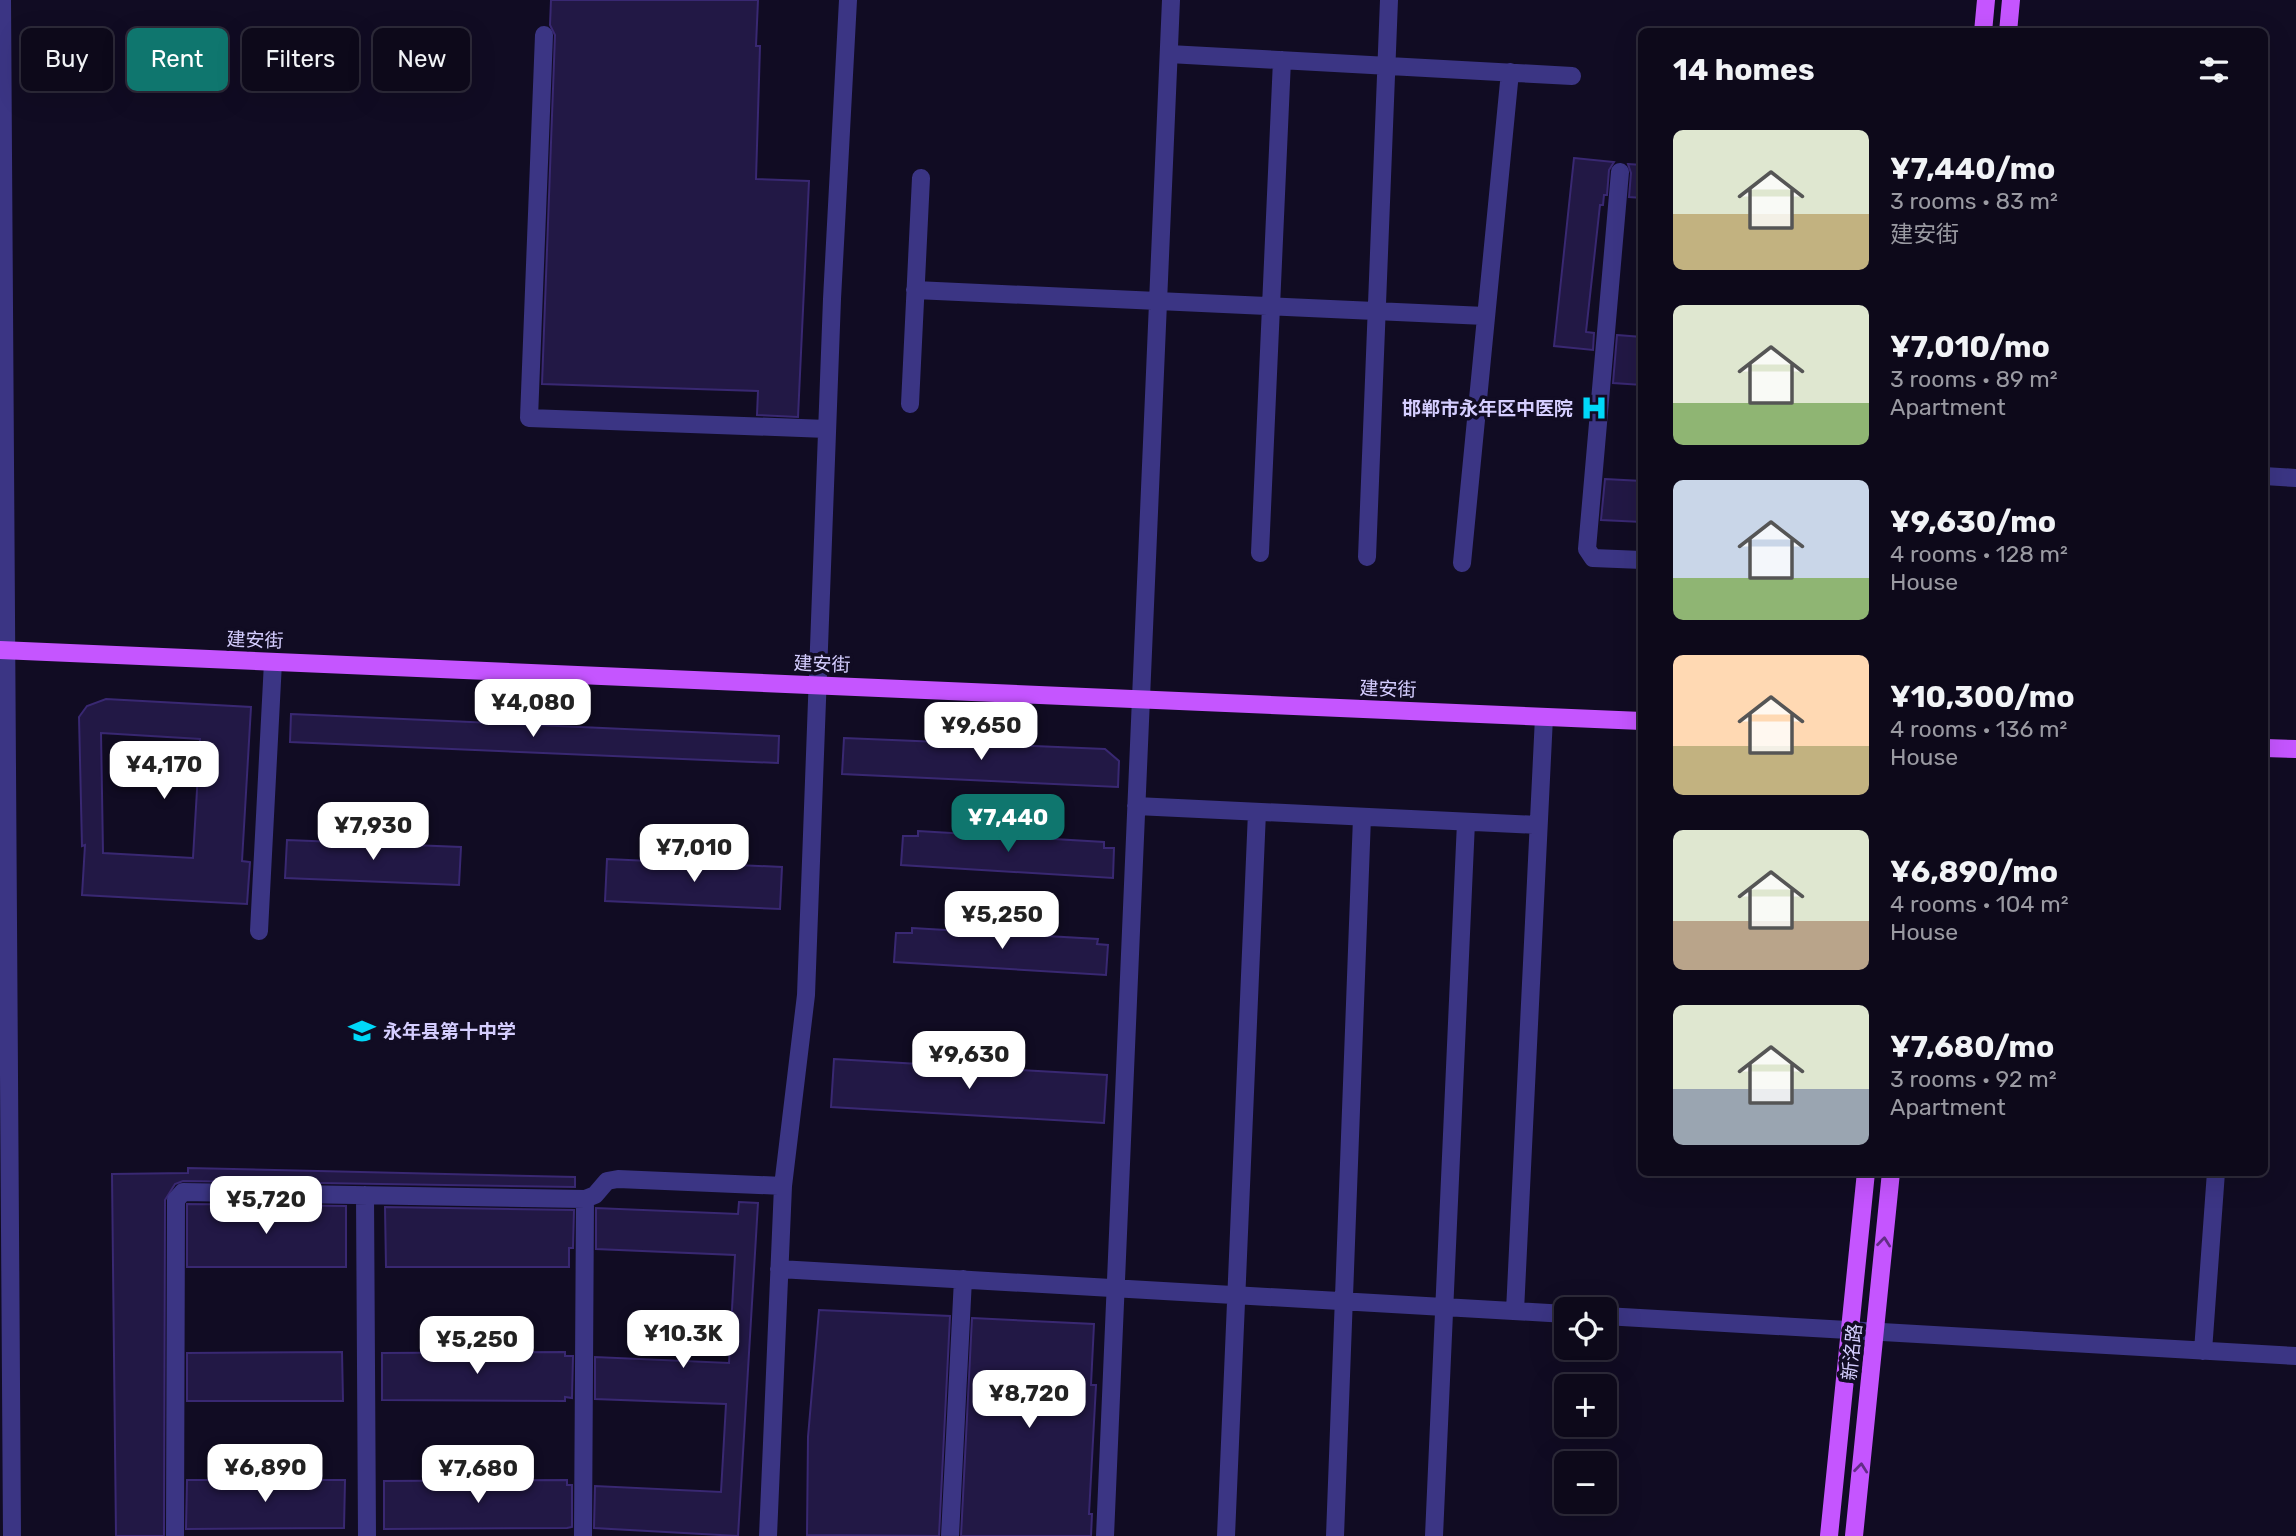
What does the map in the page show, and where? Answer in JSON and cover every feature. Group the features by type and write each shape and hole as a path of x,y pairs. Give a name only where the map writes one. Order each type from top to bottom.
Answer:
{"main road":[{"path":"1983,28 1986,0"},
{"path":"2008,28 2011,0"},
{"name":"建安街","path":"3,650 1638,721"},
{"path":"2268,748 2296,749"},
{"name":"新洺路","path":"1829,1536 1866,1176"},
{"name":"新洺路","path":"1854,1536 1891,1176"}],"street":[{"path":"2,0 3,650 12,1536"},
{"path":"768,1536 783,1186 806,995 827,429 848,0"},
{"path":"1115,1536 1105,1536 1171,0"},
{"path":"1367,557 1389,0"},
{"path":"544,35 529,418 827,429"},
{"path":"1169,54 1572,76"},
{"path":"1260,553 1282,60"},
{"path":"1462,563 1510,72"},
{"path":"1620,172 1587,549 1593,558 1638,560"},
{"path":"910,404 921,178"},
{"path":"915,290 1485,316"},
{"path":"2268,476 2296,478"},
{"path":"259,931 273,662"},
{"path":"1515,1311 1544,717"},
{"path":"1136,806 1538,825"},
{"path":"1226,1536 1257,812"},
{"path":"1335,1536 1362,817"},
{"path":"1434,1536 1466,822"},
{"path":"2203,1350 2217,1176"},
{"path":"175,1536 176,1199 183,1192 585,1199 595,1195 607,1181 618,1179 783,1186"},
{"path":"365,1195 367,1536"},
{"path":"583,1536 585,1199"},
{"path":"779,1269 1554,1313"},
{"path":"950,1536 963,1279"},
{"path":"1617,1317 2296,1356"}],"building":[{"path":"551,0 758,0 756,46 760,46 756,179 809,181 798,417 757,415 758,391 542,384 555,35 550,25"},
{"path":"1574,158 1614,162 1609,170 1607,195 1604,195 1603,205 1600,205 1586,332 1594,333 1593,350 1554,346"},
{"path":"1628,164 1638,165 1638,198 1629,197 1631,173"},
{"path":"1617,335 1638,337 1638,385 1613,383"},
{"path":"1605,479 1638,481 1638,522 1601,520"},
{"path":"106,699 251,707 242,861 250,862 247,904 82,895 85,845 82,846 79,717 87,706","holes":["101,733 200,739 193,858 103,853"]},
{"path":"291,714 779,736 778,763 290,742"},
{"path":"844,738 1105,749 1119,761 1118,787 842,774"},
{"path":"918,831 1104,842 1104,848 1114,848 1113,878 901,865 903,836 918,836"},
{"path":"287,840 461,847 459,885 285,878"},
{"path":"607,859 782,867 780,909 605,901"},
{"path":"912,928 1098,939 1097,944 1108,945 1106,975 894,962 896,933 912,933"},
{"path":"834,1059 1107,1075 1104,1123 831,1107"},
{"path":"188,1168 575,1177 575,1187 183,1181 175,1184 165,1200 164,1536 116,1536 112,1174 188,1173"},
{"path":"739,1202 758,1203 738,1536 594,1528 595,1486 721,1492 726,1404 595,1399 595,1357 729,1363 735,1255 596,1249 596,1208 738,1214"},
{"path":"187,1204 346,1206 346,1267 187,1267"},
{"path":"385,1207 574,1210 573,1248 569,1248 569,1267 386,1267"},
{"path":"819,1310 950,1316 939,1536 807,1535 808,1437"},
{"path":"972,1318 1094,1324 1091,1385 1096,1385 1089,1514 1092,1514 1091,1536 961,1536"},
{"path":"342,1352 343,1401 187,1401 187,1353"},
{"path":"565,1352 565,1356 573,1356 572,1398 565,1397 565,1401 382,1400 382,1353"},
{"path":"187,1480 345,1480 344,1528 186,1529"},
{"path":"567,1480 567,1485 572,1485 572,1527 384,1529 384,1481"}],"place":[{"name":"邯郸市永年区中医院","path":"1594,408"},
{"name":"永年县第十中学","path":"362,1031"}]}
